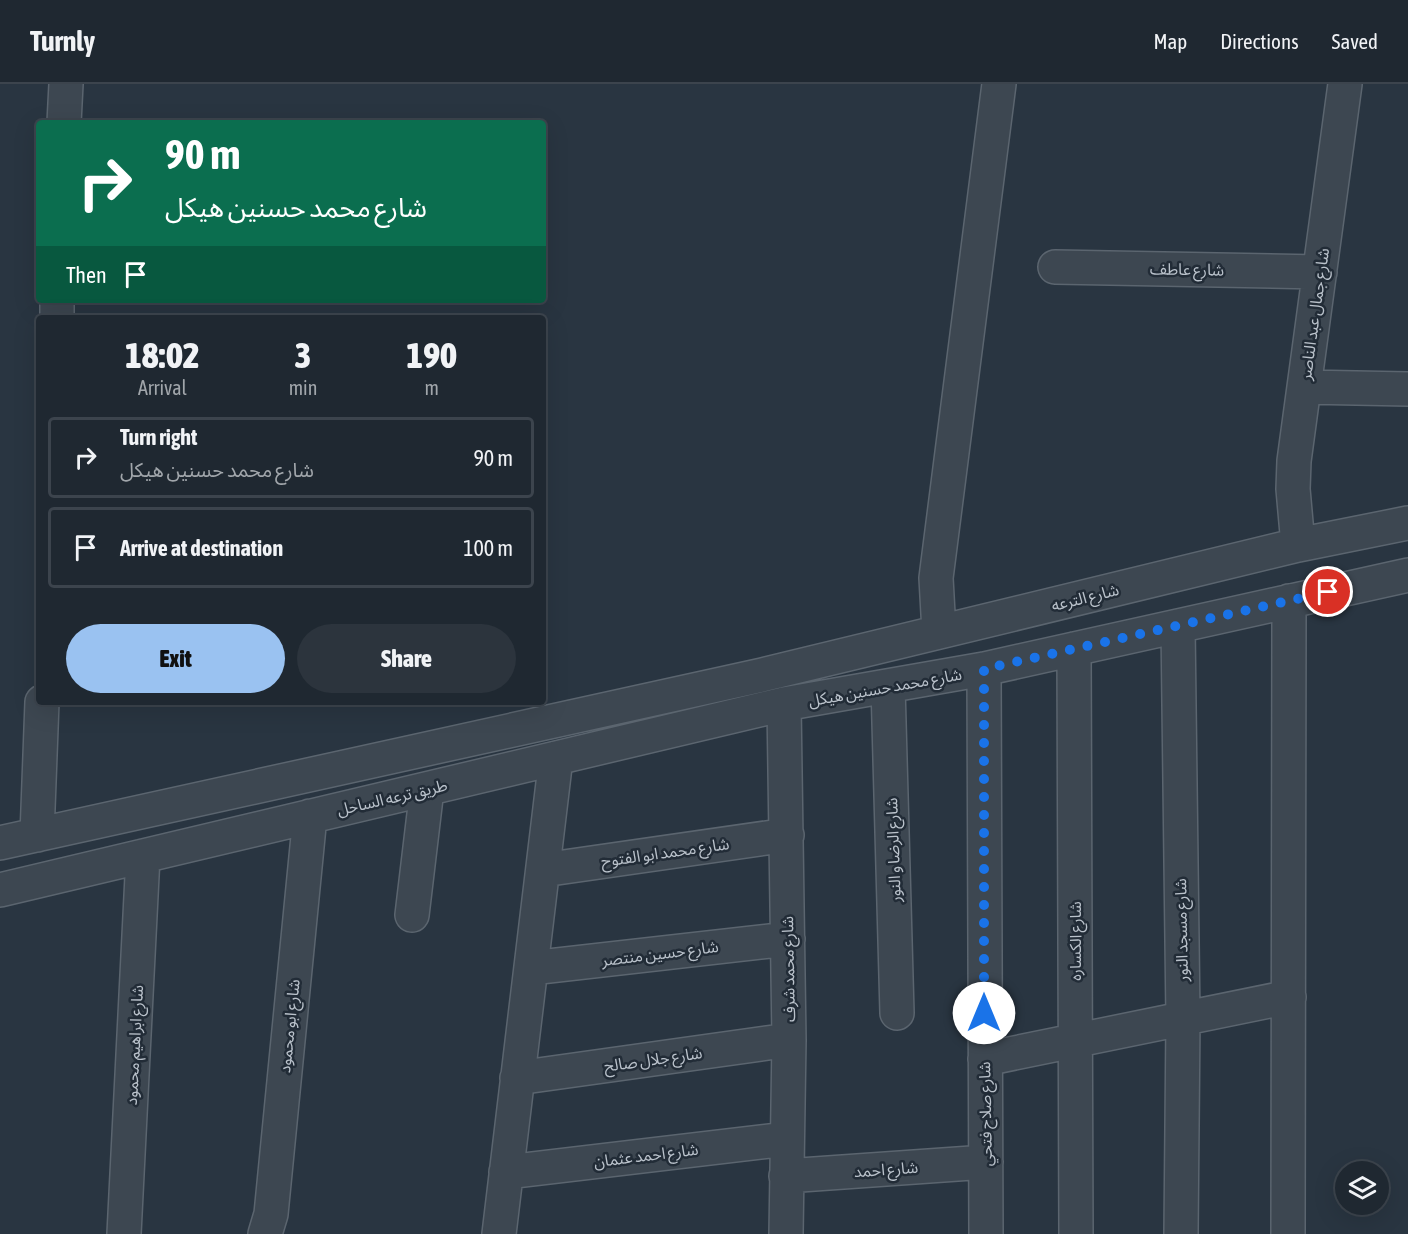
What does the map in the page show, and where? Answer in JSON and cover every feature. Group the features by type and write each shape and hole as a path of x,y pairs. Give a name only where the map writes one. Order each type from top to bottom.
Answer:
{"street":[{"path":"64,120 66,84"},
{"path":"939,632 936,578 999,84"},
{"name":"شارع جمال عبد الناصر","path":"1298,545 1293,489 1304,387 1345,84"},
{"name":"شارع عاطف","path":"1055,267 1320,272"},
{"path":"1304,387 1408,389"},
{"name":"شارع الترعه","path":"37,835 762,675 1298,545 1408,523"},
{"name":"شارع محمد حسنين هيكل","path":"784,704 984,669 1408,575"},
{"path":"1288,1234 1289,601"},
{"name":"شارع مسجد النور","path":"1178,626 1183,1019 1181,1234"},
{"name":"شارع الكساره","path":"1074,649 1076,1234"},
{"name":"شارع صلاح فتحي","path":"984,669 985,1234"},
{"name":"شارع الرضا و النور","path":"888,686 897,1013"},
{"name":"طريق ترعه الساحل","path":"0,890 784,704"},
{"name":"شارع محمد شرف","path":"784,704 789,1040 786,1234"},
{"path":"0,843 37,835 42,705"},
{"path":"499,1234 556,758"},
{"path":"412,915 427,789"},
{"name":"شارع ابو محمود","path":"265,1234 271,1214 310,816"},
{"name":"شارع محمد ابو الفتوح","path":"543,870 787,835"},
{"name":"شارع ابراهيم محمود","path":"124,1234 143,856"},
{"name":"شارع حسين منتصر","path":"531,968 788,939"},
{"path":"985,1059 1289,998"},
{"name":"شارع جلال صالح","path":"518,1078 789,1040"},
{"name":"شارع احمد عثمان","path":"506,1172 787,1139"},
{"name":"شارع احمد","path":"786,1176 986,1162"}],"route":[{"path":"984,1013 984,669 1328,592"}]}
